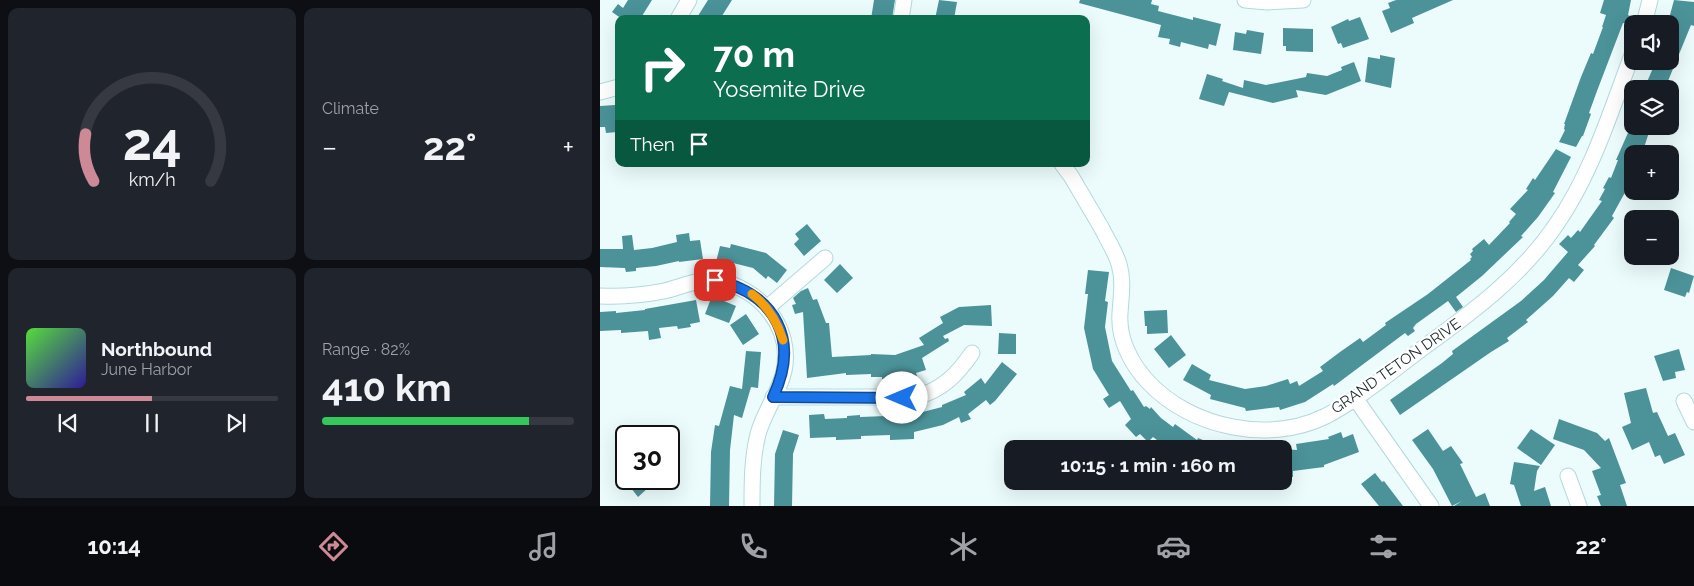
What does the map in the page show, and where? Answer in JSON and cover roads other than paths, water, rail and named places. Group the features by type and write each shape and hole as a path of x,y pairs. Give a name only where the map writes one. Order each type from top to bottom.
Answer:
{"street":[{"path":"680,15 688,0"},
{"path":"902,15 904,0"},
{"path":"1245,0 1267,2 1303,0"},
{"path":"1646,15 1650,0"},
{"name":"GRAND TETON DRIVE","path":"1064,167 1118,261 1123,277 1120,332 1126,350 1147,382 1180,408 1212,421 1241,428 1283,428 1304,424 1323,417 1355,398 1492,295 1521,268 1542,244 1568,206 1589,168 1626,70"},
{"path":"600,92 615,88"},
{"path":"767,308 825,258"},
{"path":"600,296 647,294 715,280 748,291 767,308 778,326 783,341 785,355 784,370 758,432 754,450 752,506"},
{"path":"773,397 916,397 929,393 948,382 964,365 972,352"},
{"path":"1355,398 1431,506"},
{"path":"1684,401 1694,422"},
{"path":"1568,476 1578,506"}]}
